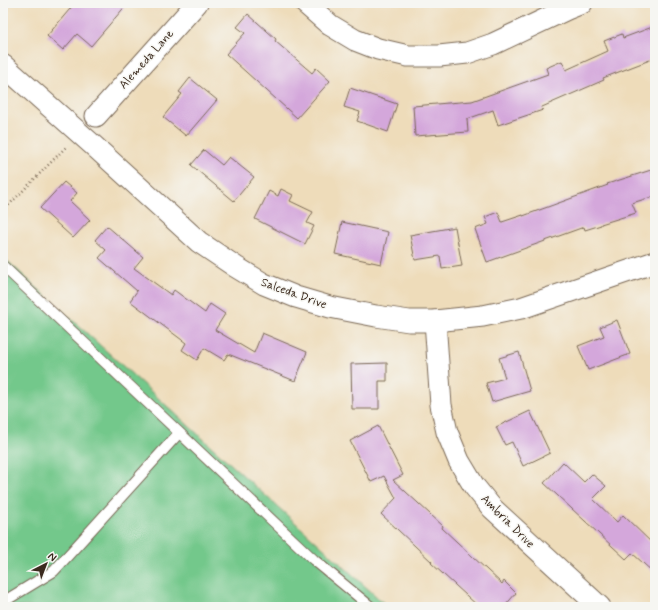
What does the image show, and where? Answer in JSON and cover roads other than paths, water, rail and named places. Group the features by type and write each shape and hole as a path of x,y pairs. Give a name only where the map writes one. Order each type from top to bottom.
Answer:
{"street":[{"name":"Alemeda Lane","path":"96,116 197,3"},
{"path":"305,3 330,25 355,40 408,56 440,56 467,53 494,44 582,3"},
{"name":"Salceda Drive","path":"3,65 199,242 264,284 296,297 330,307 376,316 402,320 435,321 483,316 521,308 655,262"},
{"name":"Ambria Drive","path":"435,321 441,405 447,432 459,461 474,486 492,508 600,607"}],"lane":[{"path":"3,266 314,560 371,607"},
{"path":"3,602 54,571 179,433"}]}
